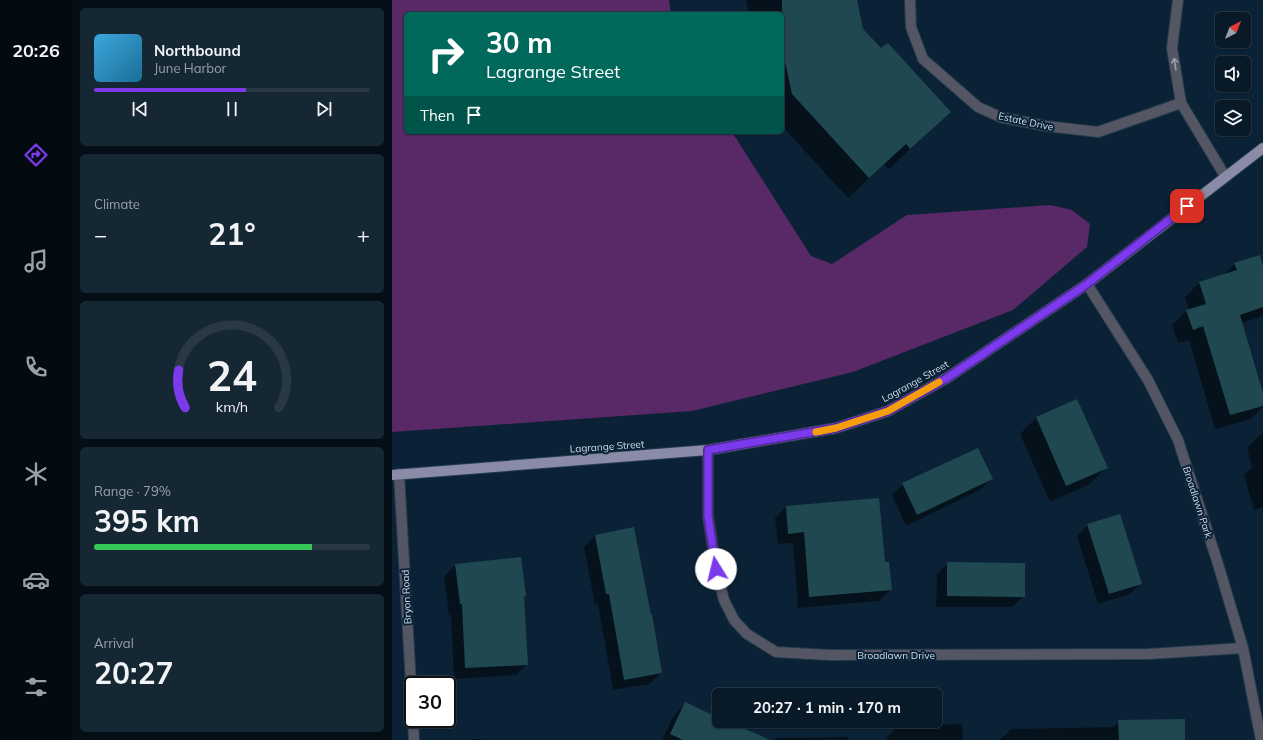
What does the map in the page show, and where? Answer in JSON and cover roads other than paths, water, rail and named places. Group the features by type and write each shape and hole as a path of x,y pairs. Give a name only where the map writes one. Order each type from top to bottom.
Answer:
{"main road":[{"name":"Lagrange Street","path":"396,475 708,450 836,428 888,411 947,378 1087,284 1263,148"}],"street":[{"name":"Estate Drive","path":"910,0 911,27 923,60 978,107 1000,117 1046,126 1098,132 1181,102"},
{"path":"1178,0 1172,48 1181,102 1225,176"},
{"name":"Broadlawn Park","path":"1087,284 1148,380 1178,440 1243,648 1261,740"},
{"name":"Broadlawn Drive","path":"708,450 708,516 716,569 724,600 734,620 747,634 776,652 829,655 1141,654 1243,648"},
{"name":"Bryon Road","path":"396,475 410,676"},
{"name":"Bryon Road","path":"413,728 414,740"}]}
